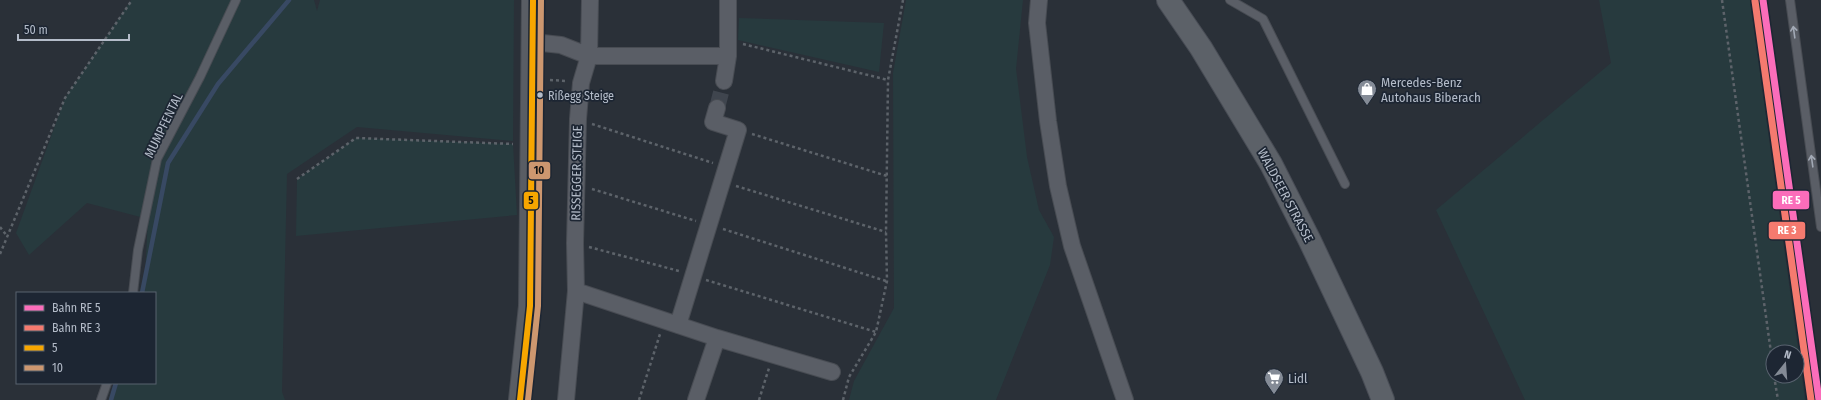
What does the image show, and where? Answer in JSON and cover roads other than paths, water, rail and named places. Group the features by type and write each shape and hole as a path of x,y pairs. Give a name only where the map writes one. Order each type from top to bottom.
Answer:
{"main road":[{"name":"WALDSEER STRASSE","path":"1168,0 1201,48 1271,164 1320,262 1372,372 1383,400"}],"street":[{"path":"520,400 530,306 533,0"},
{"name":"RISSEGGER STEIGE","path":"566,400 576,291 575,243 578,119 581,84 589,56 590,0"},
{"path":"724,80 728,56 728,0"},
{"path":"1039,0 1037,23 1048,121 1058,186 1072,246 1125,400"},
{"path":"533,42 561,45 589,56 728,56"},
{"path":"671,323 693,275 738,130 713,122 717,108"},
{"path":"576,291 717,338 832,372"},
{"path":"696,400 717,338"}],"lane":[{"name":"MUMPFENTAL","path":"133,292 138,250 157,159 200,77 236,0"},
{"path":"1230,0 1263,19 1345,184"},
{"path":"1790,0 1821,228"},
{"path":"101,400 107,384"}],"waterway":[{"path":"142,292 168,163 218,84 289,0"},
{"path":"111,400 116,384"}],"tunnel":[{"path":"717,108 724,81"}],"place":[{"name":"Rißegg Steige","path":"540,95"},
{"name":"Mercedes-Benz Autohaus Biberach","path":"1367,106"},
{"name":"Lidl","path":"1274,395"}]}
